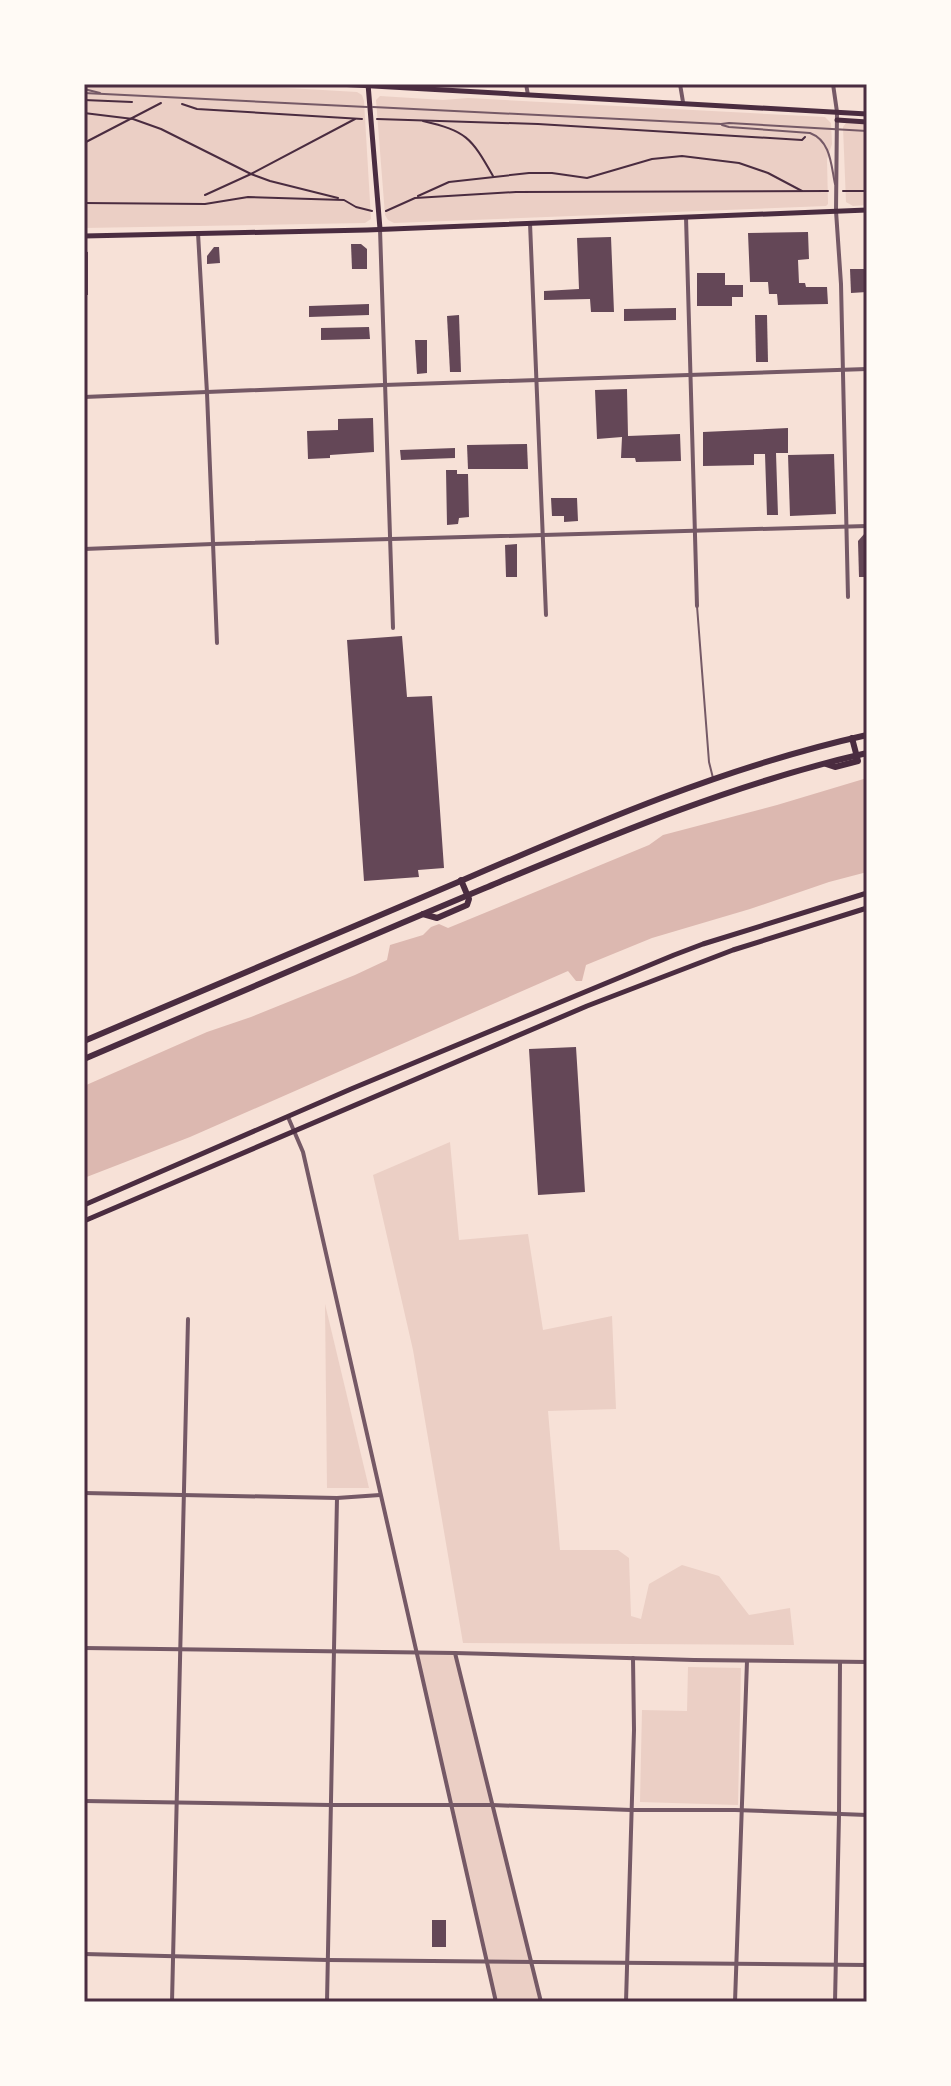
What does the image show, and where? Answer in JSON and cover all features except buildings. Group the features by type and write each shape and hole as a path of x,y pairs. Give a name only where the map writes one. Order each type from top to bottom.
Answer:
{"main road":[{"path":"338,84 867,114"},
{"path":"368,85 380,229"},
{"path":"837,120 867,122"},
{"path":"84,236 380,229 867,210"},
{"path":"84,1041 595,823 713,779 791,754 867,735"},
{"path":"467,896 626,829 743,787 823,763 835,767 856,762 858,759 852,738"},
{"path":"857,755 867,753"},
{"path":"84,1059 423,914 437,918 467,905 469,902 461,880"},
{"path":"84,1205 351,1089 688,950 867,893"},
{"path":"84,1221 682,968 867,908"}],"street":[{"path":"526,84 528,95"},
{"path":"680,84 683,102"},
{"path":"833,84 837,112 836,211 841,284 848,597"},
{"path":"686,217 697,606"},
{"path":"530,223 546,615"},
{"path":"380,229 393,628"},
{"path":"198,233 217,643"},
{"path":"84,397 867,369"},
{"path":"84,549 867,526"},
{"path":"287,1117 303,1152 496,2002"},
{"path":"172,2002 188,1319"},
{"path":"84,1493 337,1498 380,1495"},
{"path":"327,2002 337,1498"},
{"path":"84,1648 867,1662"},
{"path":"455,1653 541,2002"},
{"path":"626,2002 634,1730 633,1658"},
{"path":"735,2002 747,1660"},
{"path":"835,2002 840,1662"},
{"path":"84,1801 492,1805 867,1815"},
{"path":"84,1954 328,1960 867,1965"}],"lane":[{"path":"84,91 867,131"},
{"path":"721,124 816,135 823,140 830,155 836,191"},
{"path":"697,606 709,762 713,779"}],"path":[{"path":"84,100 137,102"},
{"path":"84,143 162,103 150,102"},
{"path":"179,103 197,109 356,118 205,195"},
{"path":"285,109 285,114"},
{"path":"84,113 133,119 161,129 251,174 344,200 356,207 379,211 389,211 449,182 552,173 587,178 652,159 682,156 739,163 768,173 803,191"},
{"path":"381,119 802,140 806,137"},
{"path":"417,119 456,130 470,140 493,177"},
{"path":"415,198 516,192 867,191"},
{"path":"84,203 205,204 248,197 344,200"}],"shaded area":[{"path":"84,84 218,84 357,92 364,101 371,219 365,223 84,228"},
{"path":"380,96 825,117 831,123 832,144 827,159 828,204 394,223 385,215 376,100"},
{"path":"846,123 867,124 867,205 853,206 846,202 843,127"},
{"path":"867,778 867,872 652,938 586,965 582,981 576,981 568,971 190,1137 84,1178 84,1086 207,1032 355,975 387,960 390,945 423,935 431,927 439,924 448,928 649,845 663,835"},
{"path":"450,1142 459,1240 528,1234 543,1330 612,1316 616,1409 548,1411 560,1550 618,1550 629,1558 631,1616 641,1619 649,1584 682,1565 719,1576 749,1615 790,1608 794,1645 463,1643 413,1350 373,1175"},
{"path":"325,1304 369,1488 327,1488"},
{"path":"416,1653 455,1653 541,2002 496,2002"},
{"path":"688,1667 741,1668 738,1805 640,1802 642,1710 687,1711"}]}
